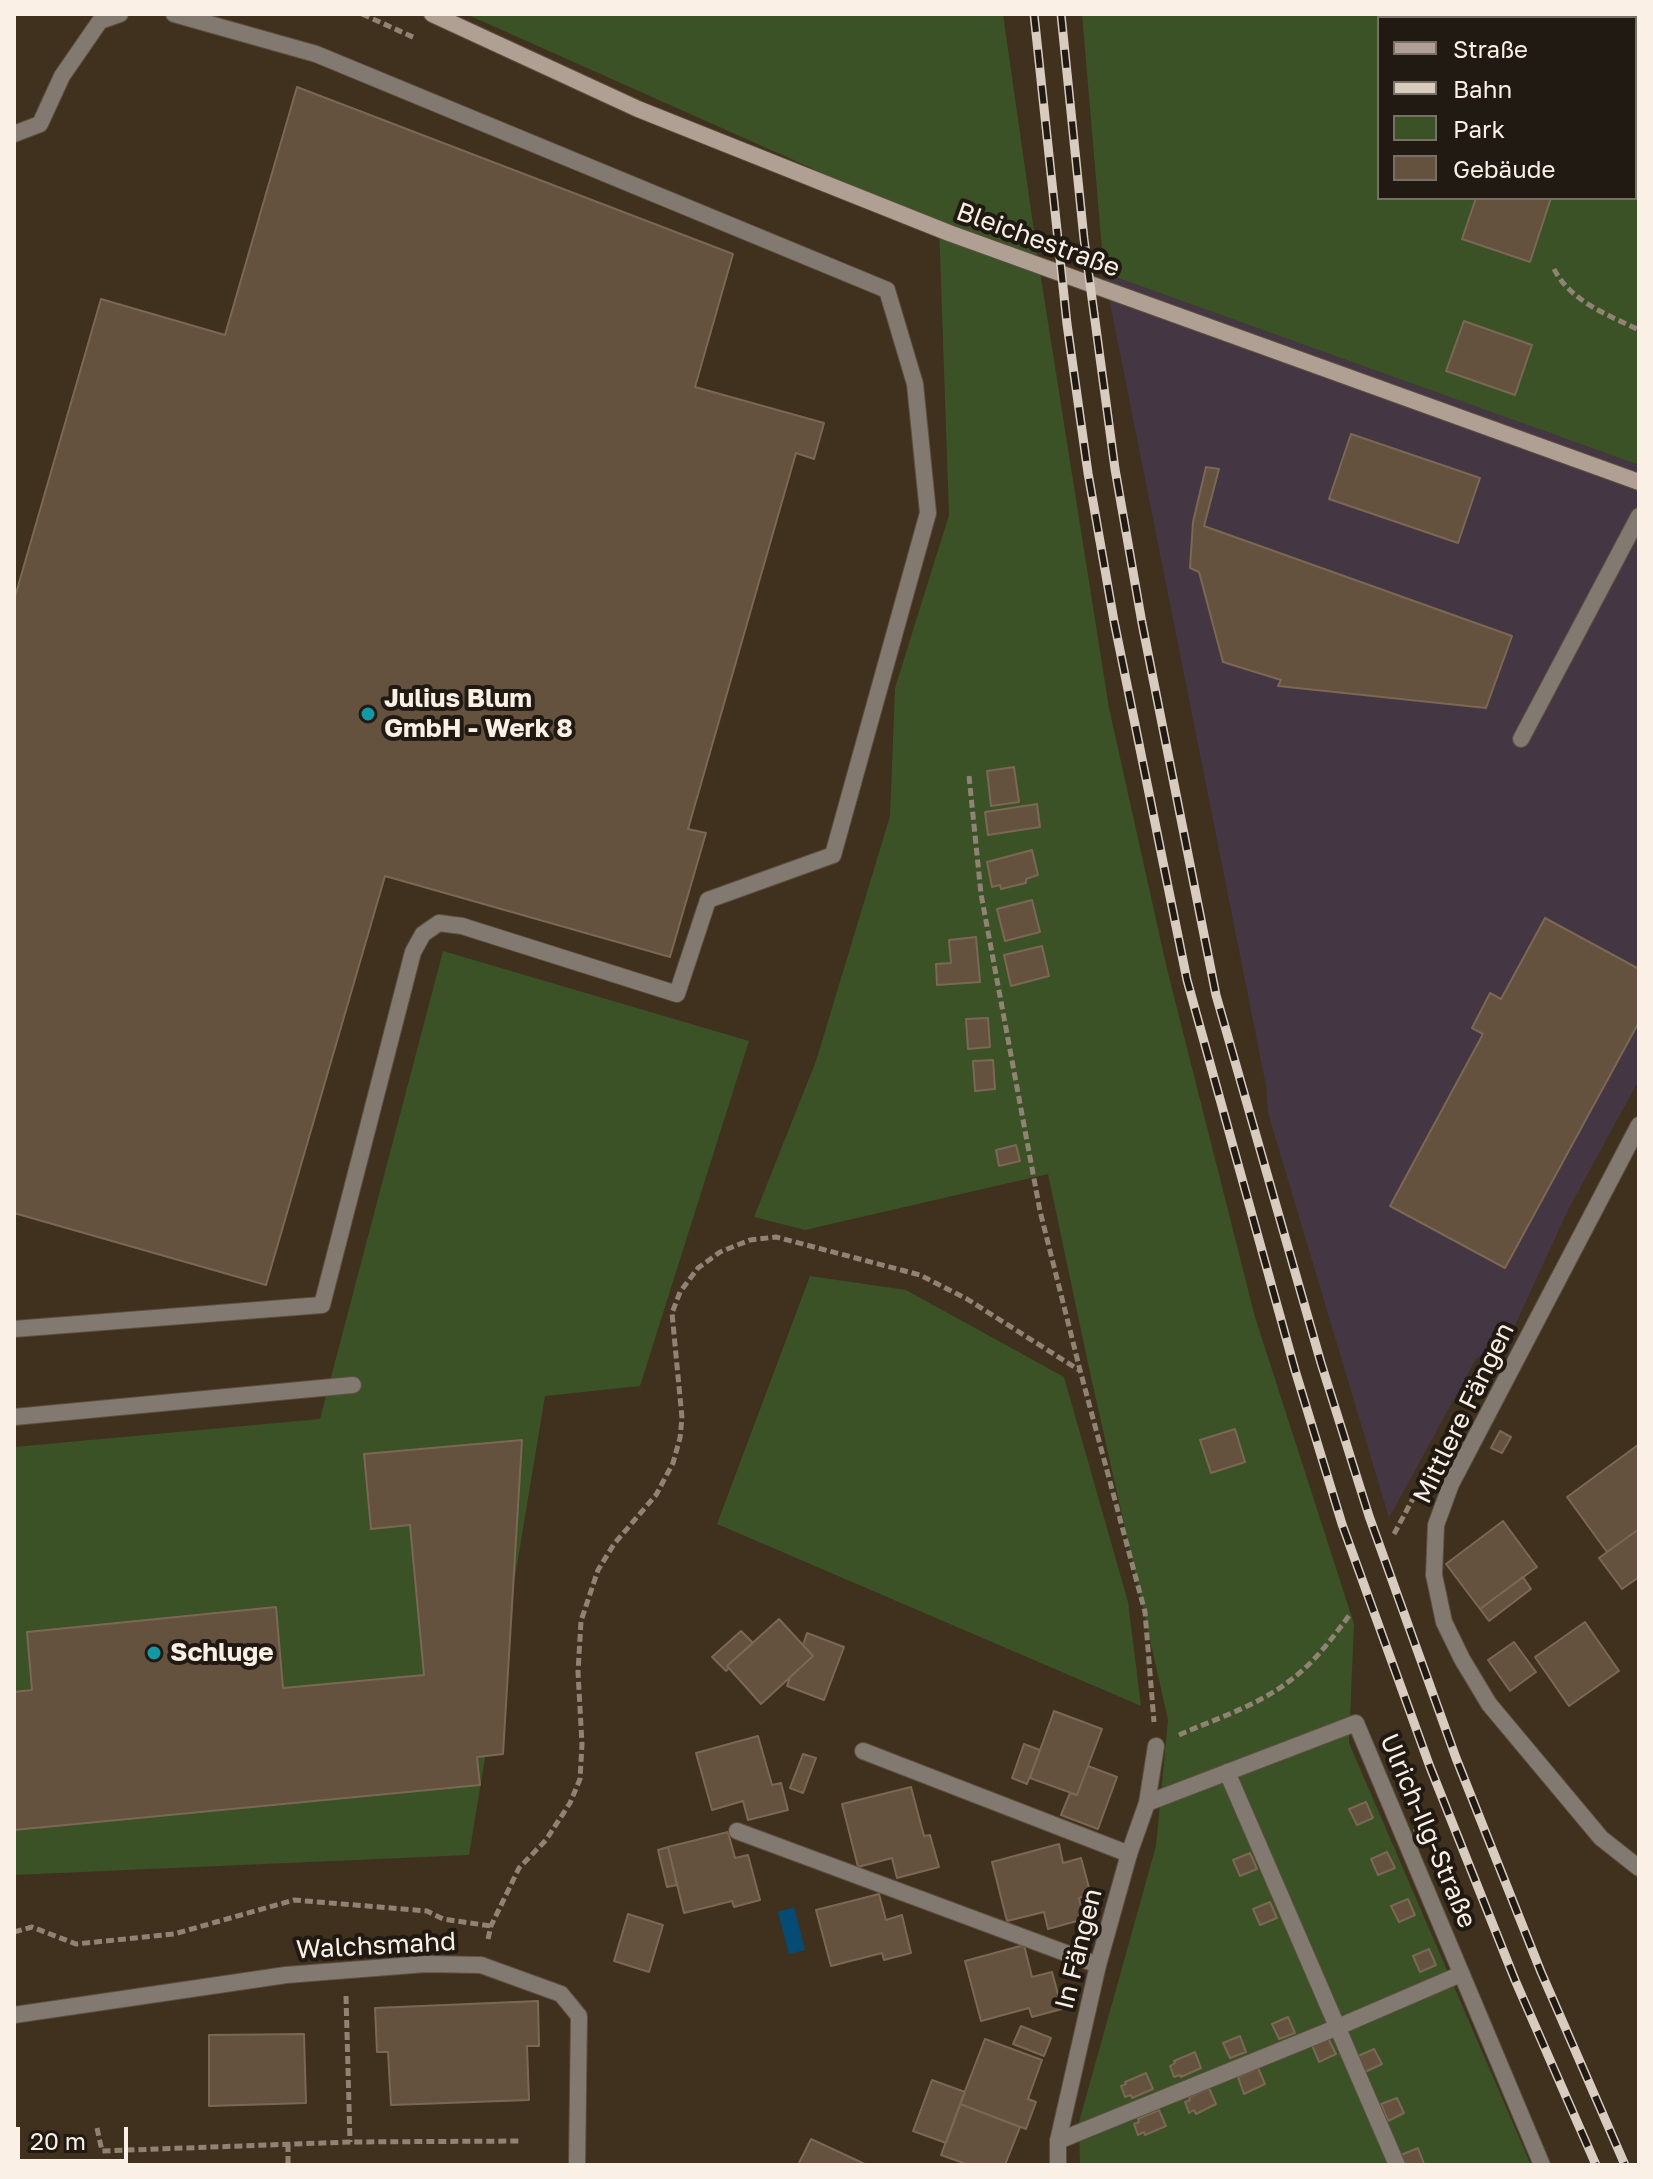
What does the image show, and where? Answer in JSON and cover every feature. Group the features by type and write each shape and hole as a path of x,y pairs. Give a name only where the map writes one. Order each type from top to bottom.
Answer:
{"main road":[{"name":"Bleichestraße","path":"434,14 638,109 949,233 1639,482"}],"street":[{"path":"14,134 40,124 62,76 100,21 120,14"},
{"path":"14,1329 322,1305 413,952 423,934 439,923 462,926 677,994 708,900 833,855 928,513 915,384 887,290 316,54 174,14"},
{"path":"1521,739 1639,516"},
{"name":"Mittlere Fängen","path":"1639,1125 1451,1484 1436,1525 1434,1575 1444,1622 1489,1704 1601,1838 1639,1868"},
{"path":"14,1417 353,1385"},
{"name":"Ulrich-Ilg-Straße","path":"1147,1803 1356,1723 1542,2165"},
{"name":"In Fängen","path":"1058,2165 1058,2141 1098,1965 1129,1854 1147,1803 1156,1746"},
{"path":"863,1751 1129,1854"},
{"path":"1227,1772 1397,2165"},
{"path":"737,1831 1098,1965"},
{"name":"Walchsmahd","path":"14,2015 286,1975 426,1964 481,1965 561,1994 579,2016 577,2165"},
{"path":"1058,2141 1461,1974"}],"path":[{"path":"1554,269 1561,283 1591,307 1639,330"},
{"path":"969,776 981,894 1040,1211 1145,1612 1156,1746 1263,1698 1293,1679 1322,1651 1351,1613"},
{"path":"481,1965 491,1926 519,1868 546,1840 570,1803 580,1779 582,1744 578,1672 581,1621 598,1570 614,1544 656,1495 673,1463 682,1418 672,1313 680,1292 698,1268 720,1252 750,1240 776,1237 920,1275 967,1299 1080,1370"},
{"path":"14,1932 32,1927 76,1944 174,1934 294,1900 427,1911 443,1919 491,1926"},
{"path":"346,1971 350,2142"},
{"path":"97,2128 102,2151 350,2142 521,2141"},
{"path":"288,2144 288,2165"}],"shaded area":[{"path":"1104,273 1639,465 1639,1080 1568,1210 1512,1332 1476,1359 1389,1518 1268,1113 1266,1086"}],"green space":[{"path":"466,14 1003,14 1109,708 1167,969 1255,1317 1354,1624 1349,1743 1531,2165 1080,2165 1079,2122 1156,1846 1168,1720 1048,1174 805,1230 754,1217 816,1061 890,816 895,688 949,515 939,225"},
{"path":"1082,14 1639,14 1639,465 1104,273"},
{"path":"443,951 749,1041 640,1386 545,1396 469,1855 14,1875 14,1447 320,1419"},
{"path":"810,1276 906,1290 1064,1377 1128,1602 1141,1706 717,1524"}],"water":[{"path":"794,1907 805,1950 789,1954 778,1912"}],"building":[{"name":"Julius Blum GmbH - Werk 8","path":"297,87 733,254 695,387 824,423 814,459 796,453 688,829 706,833 670,957 385,876 266,1285 14,1213 14,600 101,299 225,335"},
{"path":"1475,200 1550,200 1530,262 1462,239"},
{"path":"1464,321 1532,345 1515,395 1446,371"},
{"path":"1351,434 1480,478 1458,543 1329,499"},
{"path":"1206,467 1219,469 1204,526 1512,636 1486,708 1278,686 1281,680 1223,662 1199,572 1190,568 1193,522"},
{"path":"1014,767 1019,802 991,806 987,771"},
{"path":"1037,804 1040,827 988,835 985,812"},
{"path":"1032,850 1038,875 1026,879 1026,883 1001,889 1000,885 992,887 987,862"},
{"path":"1032,900 1040,932 1005,941 997,909"},
{"path":"1545,918 1639,969 1639,1022 1505,1268 1390,1206 1483,1034 1472,1028 1490,993 1501,999"},
{"path":"976,937 980,982 937,985 936,964 951,963 949,940"},
{"path":"1042,946 1049,976 1011,986 1004,955"},
{"path":"988,1018 990,1047 968,1049 966,1019"},
{"path":"993,1060 995,1089 975,1091 973,1061"},
{"path":"1016,1145 1020,1161 999,1166 996,1150"},
{"path":"1235,1429 1245,1462 1211,1473 1200,1440"},
{"path":"1500,1431 1511,1437 1502,1453 1491,1448"},
{"name":"Schluge","path":"522,1440 503,1754 477,1757 480,1785 14,1830 14,1692 32,1690 27,1632 276,1607 283,1688 424,1675 410,1525 371,1529 364,1454"},
{"path":"1638,1445 1639,1529 1607,1552 1567,1497"},
{"path":"1503,1521 1537,1567 1480,1609 1446,1564"},
{"path":"1639,1529 1639,1577 1622,1589 1599,1558"},
{"path":"1523,1577 1531,1589 1489,1621 1480,1609"},
{"path":"779,1619 813,1656 761,1704 727,1666"},
{"path":"1585,1622 1619,1671 1569,1706 1535,1657"},
{"path":"741,1631 753,1643 727,1666 726,1671 712,1657"},
{"path":"807,1633 844,1647 824,1700 787,1686 790,1677 813,1656 803,1645"},
{"path":"1514,1642 1536,1672 1510,1691 1488,1660"},
{"path":"1054,1711 1102,1729 1077,1795 1030,1778"},
{"path":"758,1736 772,1785 781,1783 788,1810 748,1820 743,1801 712,1810 696,1753"},
{"path":"1024,1744 1040,1750 1027,1784 1012,1778"},
{"path":"803,1754 816,1758 803,1793 790,1788"},
{"path":"1088,1766 1117,1777 1098,1829 1061,1815 1070,1793 1077,1795"},
{"path":"911,1787 924,1836 930,1835 939,1867 897,1878 892,1858 858,1867 842,1804"},
{"path":"1366,1802 1373,1818 1357,1825 1349,1809"},
{"path":"1431,1823 1438,1839 1421,1846 1414,1830"},
{"path":"728,1832 735,1858 748,1855 760,1900 734,1907 732,1901 684,1913 668,1847"},
{"path":"1059,1844 1063,1863 1081,1858 1091,1895 1079,1898 1084,1919 1048,1929 1044,1912 1007,1921 992,1862"},
{"path":"668,1847 677,1885 667,1887 658,1850"},
{"path":"1387,1852 1395,1868 1378,1875 1371,1859"},
{"path":"1250,1853 1257,1869 1240,1876 1233,1860"},
{"path":"879,1894 886,1920 902,1915 911,1953 884,1960 882,1953 831,1966 816,1910"},
{"path":"1408,1899 1415,1915 1399,1922 1391,1906"},
{"path":"1270,1902 1277,1918 1260,1925 1253,1909"},
{"path":"628,1914 663,1925 649,1972 614,1961"},
{"path":"1024,1945 1032,1977 1052,1972 1062,2009 1032,2017 1029,2008 981,2021 965,1961"},
{"path":"1429,1949 1436,1965 1420,1972 1413,1956"},
{"path":"538,2001 539,2046 527,2046 529,2100 391,2105 388,2052 377,2052 375,2008"},
{"path":"1288,2017 1295,2033 1279,2039 1272,2024"},
{"path":"1021,2026 1051,2038 1044,2056 1013,2044"},
{"path":"304,2034 306,2103 209,2106 209,2035"},
{"path":"1240,2036 1246,2052 1230,2058 1223,2043"},
{"path":"1328,2038 1336,2054 1319,2062 1312,2045"},
{"path":"985,2039 1042,2060 1028,2099 1036,2102 1026,2129 960,2104"},
{"path":"1374,2049 1382,2064 1365,2072 1358,2056"},
{"path":"1195,2052 1201,2068 1174,2077 1170,2066 1174,2061"},
{"path":"1258,2068 1265,2084 1244,2094 1238,2077"},
{"path":"1146,2073 1153,2089 1132,2098 1131,2095 1125,2097 1121,2086"},
{"path":"932,2080 965,2092 946,2143 913,2131"},
{"path":"1209,2088 1216,2104 1196,2114 1194,2110 1189,2113 1185,2102 1190,2100 1189,2097"},
{"path":"1397,2098 1404,2113 1388,2121 1381,2104"},
{"path":"960,2104 1020,2127 1005,2165 969,2165 941,2155"},
{"path":"1159,2110 1166,2126 1138,2135 1134,2124 1139,2122 1138,2119"},
{"path":"811,2139 867,2165 798,2165"},
{"path":"1418,2148 1424,2164 1406,2165 1401,2155"}],"railway":[{"path":"1034,14 1067,324 1088,473 1114,621 1187,980 1295,1370 1342,1524 1430,1767 1515,1980 1596,2165"},
{"path":"1061,14 1084,239 1115,469 1142,623 1216,995 1321,1363 1369,1516 1456,1758 1541,1972 1625,2165"}],"place":[{"name":"Julius Blum GmbH - Werk 8","path":"368,714"},
{"name":"Schluge","path":"154,1653"}]}
